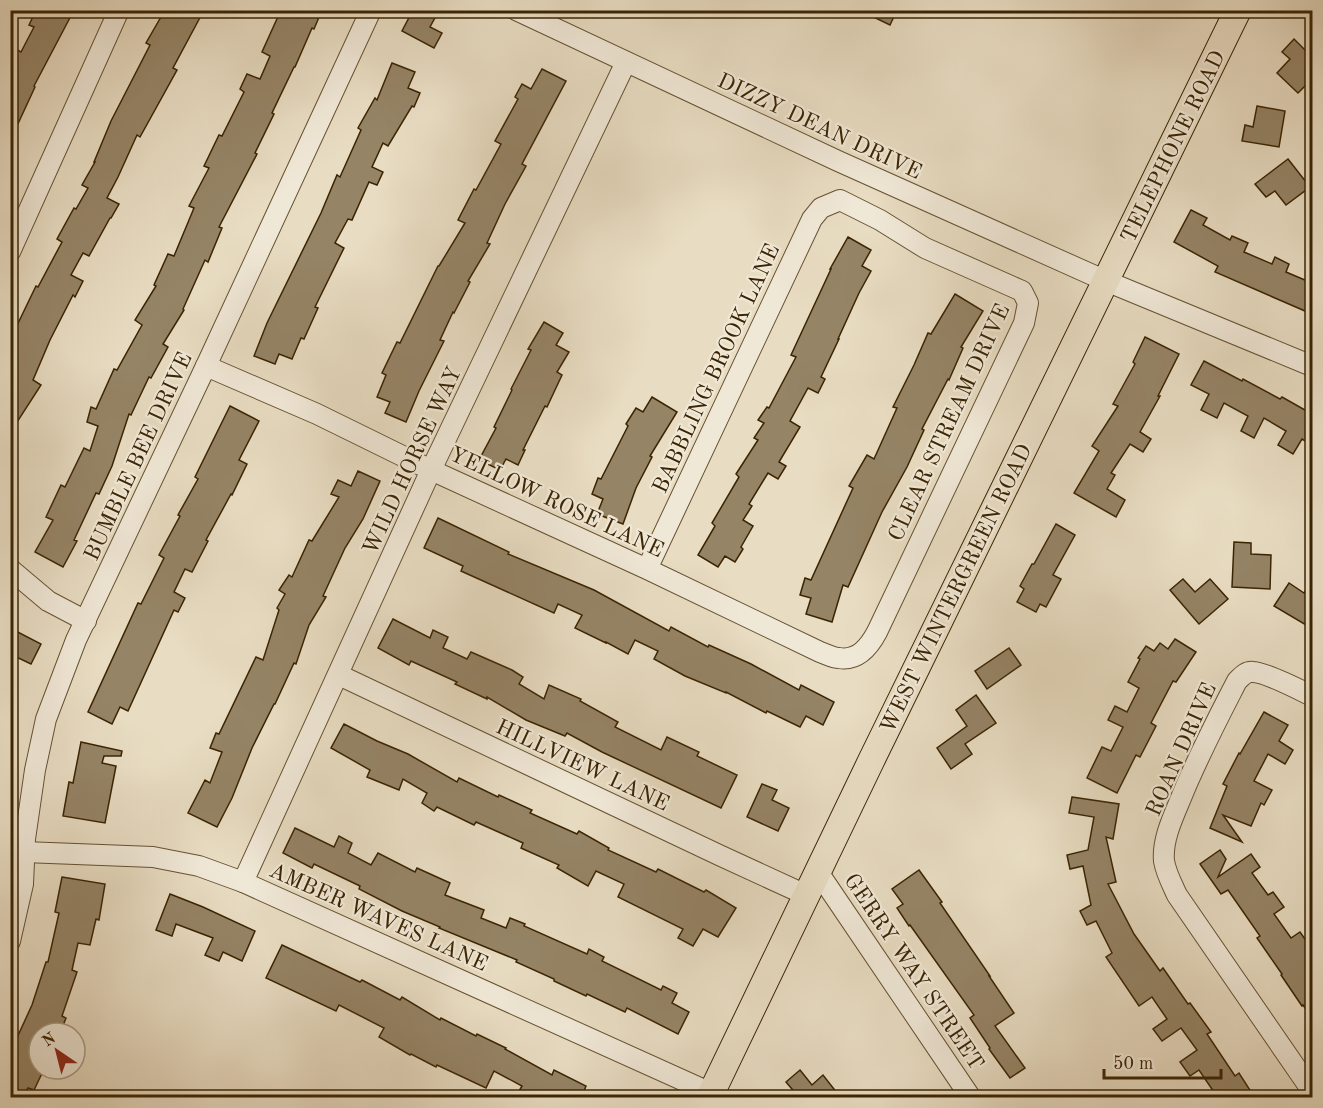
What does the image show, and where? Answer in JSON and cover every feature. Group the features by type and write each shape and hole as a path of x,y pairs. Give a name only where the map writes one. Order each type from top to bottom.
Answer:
{"main road":[{"name":"TELEPHONE ROAD","path":"1106,280 1238,10"},
{"name":"WEST WINTERGREEN ROAD","path":"710,1095 1106,280"}],"street":[{"path":"10,252 119,10"},
{"name":"BUMBLE BEE DRIVE","path":"10,941 22,884 17,849 46,719 76,640 371,10"},
{"name":"DIZZY DEAN DRIVE","path":"516,10 848,165 1106,280"},
{"name":"WILD HORSE WAY","path":"243,882 431,470 626,62"},
{"name":"BABBLING BROOK LANE","path":"647,569 812,219 821,208 840,200"},
{"name":"CLEAR STREAM DRIVE","path":"840,200 880,220 925,248 1022,291 1028,303 1024,323 877,632 870,645 856,656"},
{"path":"1106,280 1312,366"},
{"name":"YELLOW ROSE LANE","path":"206,366 317,414 431,470 647,569 820,652 838,658 856,656"},
{"path":"10,569 48,601 86,621"},
{"name":"ROAN DRIVE","path":"1312,696 1263,674 1253,672 1244,674 1237,681 1193,770 1172,820 1166,839 1164,860 1169,878 1178,896 1312,1091"},
{"name":"HILLVIEW LANE","path":"339,675 807,895"},
{"name":"AMBER WAVES LANE","path":"17,849 153,857 199,866 243,882 710,1095"},
{"name":"GERRY WAY STREET","path":"819,872 971,1098"}],"building":[{"path":"36,10 74,10 34,86 10,141 10,46 21,52 34,27 29,25"},
{"path":"165,10 204,10 173,68 177,70 140,137 137,135 107,198 119,204 89,256 83,253 71,275 83,281 75,297 73,295 50,340 33,380 41,385 10,433 10,340 36,286 38,287 62,242 57,239 88,188 82,185 95,162 111,121 150,45 146,43"},
{"path":"281,10 322,10 272,113 274,114 255,153 257,154 219,227 222,228 208,262 205,260 184,310 163,344 168,347 151,378 149,377 131,415 129,414 112,466 99,494 96,493 74,540 77,541 63,567 35,552 53,520 46,517 61,485 65,487 84,448 90,451 98,426 87,422 91,407 96,409 114,369 117,370 142,325 135,320 156,286 154,285 168,254 174,256 194,208 189,206 209,168 204,166 244,92 240,89 247,74 260,79 270,56 262,52"},
{"path":"413,10 430,10 437,14 430,27 442,33 434,48 402,31"},
{"path":"859,10 897,10 890,25"},
{"path":"1294,39 1312,57 1312,79 1298,93 1277,73 1290,59 1282,52"},
{"path":"392,63 415,72 408,88 420,93 414,107 412,106 388,146 383,143 372,167 383,172 377,185 369,182 352,220 348,219 335,243 344,248 315,307 318,308 304,339 301,338 292,359 279,354 275,364 254,356 267,323 337,175 340,177 361,130 358,128 375,98 377,100"},
{"path":"542,69 566,81 522,164 526,166 487,243 490,244 453,312 440,340 444,341 406,422 385,413 390,402 377,397 386,375 382,373 397,342 400,343 438,266 465,223 458,220 501,144 495,141 518,99 515,97 522,84 531,89"},
{"path":"1257,106 1285,111 1279,147 1242,141 1245,125 1253,127"},
{"path":"1288,159 1310,187 1286,205 1275,191 1266,197 1255,184"},
{"path":"1191,210 1207,218 1203,225 1230,240 1232,236 1248,243 1244,252 1272,264 1275,257 1289,264 1286,272 1312,283 1312,314 1215,272 1218,266 1174,242"},
{"path":"848,237 871,250 862,266 871,271 821,377 825,379 818,393 808,388 790,421 800,427 779,462 786,466 778,479 768,473 749,504 752,506 743,520 753,526 735,562 725,556 718,567 698,555 715,526 712,523 739,477 736,474 758,440 754,438 764,423 758,420 767,407 769,408 796,357 791,355 830,269"},
{"path":"955,294 983,311 961,347 963,348 949,380 922,429 924,430 907,467 882,512 848,587 843,585 832,622 806,614 811,598 800,595 805,578 811,580 853,488 849,486 867,455 874,459 897,408 893,407 928,333 931,334"},
{"path":"544,322 563,333 556,345 569,352 557,372 562,375 523,450 525,450 518,465 506,459 500,470 479,460 531,350 528,349"},
{"path":"1145,337 1179,354 1140,432 1151,439 1143,452 1130,444 1111,473 1115,475 1107,489 1125,500 1116,517 1074,493 1099,451 1092,446 1118,406 1113,404 1135,364 1133,362"},
{"path":"1204,361 1280,399 1282,397 1312,414 1312,445 1302,439 1293,454 1278,445 1286,431 1264,418 1254,438 1241,431 1248,416 1224,403 1217,418 1201,410 1209,394 1191,385"},
{"path":"652,397 677,412 650,456 652,457 636,488 623,524 597,514 603,499 592,494 598,478 601,479 628,426 626,424 636,408 643,412"},
{"path":"230,406 259,421 239,460 247,464 206,540 208,541 192,572 185,569 174,592 185,598 178,612 174,610 128,711 120,707 112,724 88,712 138,603 141,604 164,558 159,555 198,479 195,477"},
{"path":"358,471 380,481 363,519 345,548 323,596 326,597 309,625 296,664 294,663 252,748 232,798 217,827 188,813 205,780 210,783 222,752 210,748 256,657 263,660 279,610 277,608 285,594 279,590 289,575 292,577 309,540 312,541 339,497 331,494 338,480 351,486"},
{"path":"438,518 509,552 508,554 594,590 669,631 671,627 708,647 709,645 751,664 799,690 801,685 834,702 823,725 806,716 800,727 767,711 766,713 726,692 685,676 654,659 658,651 635,640 628,654 575,628 582,615 558,604 554,613 461,571 463,566 424,548"},
{"path":"1056,524 1075,535 1053,575 1061,579 1046,607 1040,604 1036,612 1017,602 1024,589 1020,586"},
{"path":"1234,542 1251,543 1251,554 1271,555 1270,589 1232,587"},
{"path":"1183,579 1195,592 1210,579 1228,599 1199,624 1170,590"},
{"path":"1312,579 1312,614 1306,625 1274,606 1289,583 1304,593"},
{"path":"393,619 430,638 433,630 448,637 443,648 467,659 471,652 512,670 523,677 519,684 544,699 549,685 581,699 580,701 618,722 615,727 661,750 667,737 699,752 697,756 737,775 721,808 567,733 565,736 526,720 487,697 487,699 455,684 457,682 411,661 409,665 378,648"},
{"path":"10,628 41,644 31,664 10,654"},
{"path":"1175,639 1196,652 1176,682 1173,681 1151,723 1156,726 1140,757 1136,755 1117,793 1087,778 1102,747 1111,751 1123,727 1108,720 1115,706 1127,712 1139,688 1128,682 1146,646 1154,651 1160,643 1168,649"},
{"path":"1009,648 1021,665 987,689 975,671"},
{"path":"976,695 996,723 965,744 972,754 951,769 937,748 967,726 956,710"},
{"path":"1264,712 1288,725 1279,741 1293,750 1285,764 1268,754 1254,781 1272,790 1264,805 1261,803 1251,826 1223,815 1242,842 1210,828 1227,786 1223,784"},
{"path":"344,724 408,754 457,782 459,778 532,810 530,813 577,834 579,831 609,848 608,850 656,872 658,869 704,892 706,890 736,908 718,937 703,929 693,946 678,938 683,929 618,897 624,884 596,871 588,886 557,868 559,865 521,848 523,843 476,822 474,825 437,807 434,811 422,803 427,793 403,779 399,790 367,777 370,770 331,748"},
{"path":"81,742 122,751 121,756 104,756 102,763 116,766 105,823 63,816 69,782 73,783"},
{"path":"762,784 777,790 772,800 789,808 778,831 747,817"},
{"path":"1072,797 1119,804 1113,839 1106,837 1116,882 1108,884 1134,934 1160,971 1163,968 1188,1004 1190,1003 1211,1032 1207,1034 1235,1076 1239,1073 1255,1098 1218,1098 1199,1070 1190,1076 1180,1062 1197,1050 1181,1028 1162,1041 1153,1029 1167,1019 1152,997 1139,1006 1106,957 1112,953 1096,921 1087,925 1080,911 1091,905 1083,866 1070,869 1067,855 1088,850 1094,817 1069,813"},
{"path":"295,828 334,847 339,836 352,843 348,853 371,865 378,853 415,872 417,868 450,883 445,895 484,910 481,918 506,928 510,918 587,954 589,949 604,957 602,961 661,990 663,986 677,993 672,1003 689,1012 678,1034 627,1008 625,1012 587,994 586,996 516,962 517,960 402,911 359,889 360,886 314,864 312,868 283,853"},
{"path":"1220,850 1226,859 1218,877 1251,854 1260,867 1252,873 1268,895 1273,892 1284,907 1274,914 1291,938 1300,932 1312,949 1312,1018 1281,975 1257,938 1260,936 1228,890 1221,894 1200,864"},
{"path":"919,870 1014,1013 995,1026 1025,1068 1010,1078 970,1018 974,1015 897,908 903,904 892,889"},
{"path":"62,877 105,884 99,920 96,919 90,945 78,943 72,970 77,972 62,1016 66,1018 65,1021 27,1021 27,1081 38,1081 34,1090 28,1088 22,1098 10,1098 10,1053 32,1005 46,962 48,962 59,913 55,912"},
{"path":"170,894 255,931 242,961 223,952 219,961 205,955 213,938 176,924 172,936 156,930"},
{"path":"282,945 360,982 362,980 400,1000 402,997 440,1020 441,1018 506,1048 552,1075 554,1070 586,1086 581,1098 515,1098 522,1086 494,1071 486,1088 410,1055 379,1037 384,1028 339,1005 336,1011 266,978"},
{"path":"800,1070 812,1085 823,1075 841,1098 796,1098 798,1096 786,1082"}]}
